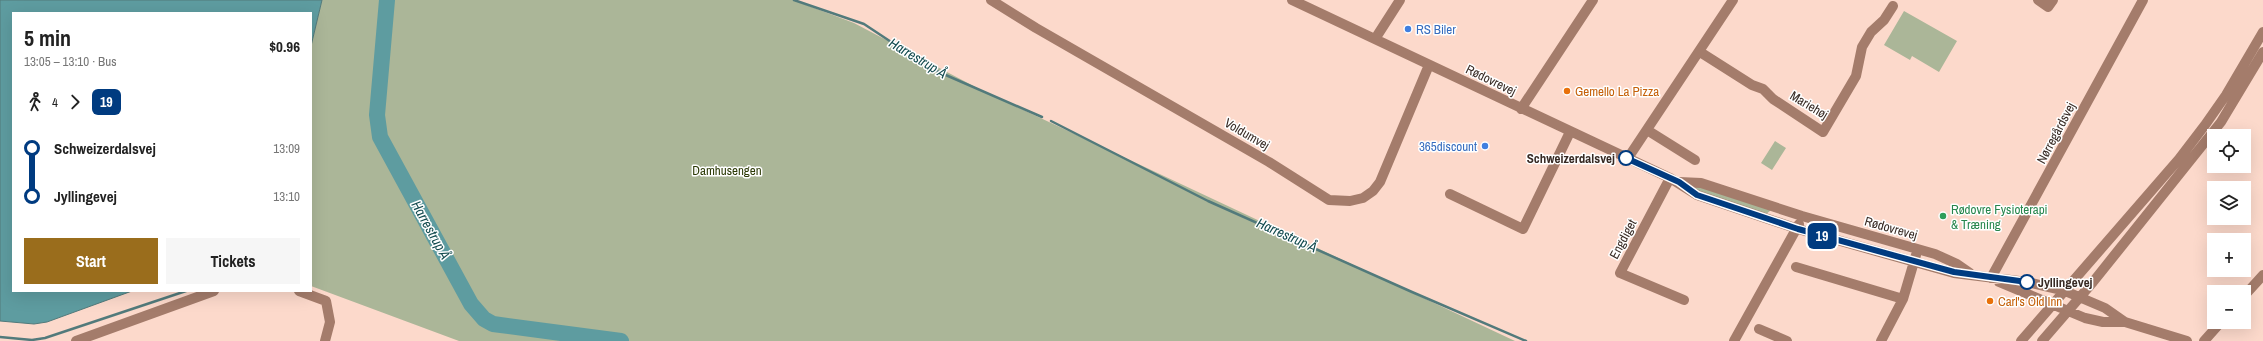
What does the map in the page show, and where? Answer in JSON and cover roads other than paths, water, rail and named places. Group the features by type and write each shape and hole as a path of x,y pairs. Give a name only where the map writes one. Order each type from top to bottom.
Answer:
{"street":[{"name":"Voldumvej","path":"991,0 1036,28 1269,162 1329,200 1350,201 1363,198 1373,191 1380,182 1429,65"},
{"name":"Rødovrevej","path":"1292,0 1628,158 1674,180 1697,195 1717,203 1798,229 1954,272 2028,282 2065,291 2105,308 2125,322"},
{"path":"1375,39 1400,0"},
{"path":"1521,109 1593,0"},
{"path":"1628,158 1700,52 1733,0"},
{"path":"2038,0 2048,7 2053,0"},
{"name":"Nørregårdsvej","path":"1991,278 2143,0"},
{"name":"Mariehøj","path":"1700,52 1752,85 1763,89 1773,99 1823,132 1856,76 1862,46 1871,32 1884,20 1893,6"},
{"path":"2021,341 2179,159 2226,94 2263,32"},
{"path":"2042,341 2080,297 2221,122 2263,52"},
{"path":"1647,130 1695,160"},
{"path":"1450,194 1523,230 1570,132"},
{"name":"Rødovrevej","path":"1674,180 1701,183 1802,216 1935,254 1957,264 1970,273"},
{"name":"Engdiget","path":"1674,180 1620,273 1684,300"},
{"path":"1734,341 1798,229 1802,216"},
{"path":"1881,341 1903,299 1916,262 1917,249"},
{"path":"1796,268 1903,299"},
{"path":"2251,288 2263,275"},
{"name":"Rødovrevej","path":"1991,278 2068,311 2103,322 2125,322 2187,341"},
{"path":"76,341 211,292"},
{"path":"302,292 326,301 330,322 325,341"},
{"path":"1759,329 1787,341"},
{"path":"2204,341 2215,329"}],"water":[{"path":"0,0 322,0 312,42 312,12 12,12 12,292 129,292 47,322 34,324 0,321"}],"waterway":[{"name":"Harrestrup Å","path":"387,0 377,115 380,137 471,304 484,319 493,324 621,341"},
{"name":"Harrestrup Å","path":"794,0 864,24 932,69 1042,117"},
{"name":"Harrestrup Å","path":"1051,121 1208,201 1526,341"},
{"path":"0,337 32,340 45,338 183,292"}],"place":[{"name":"RS Biler","path":"1408,29"},
{"name":"Gemello La Pizza","path":"1567,91"},
{"name":"365discount","path":"1485,146"},
{"name":"Schweizerdalsvej","path":"1626,158"},
{"name":"Rødovre Fysioterapi & Træning","path":"1943,216"},
{"name":"Jyllingevej","path":"2027,282"},
{"name":"Carl's Old Inn","path":"1990,301"}],"park label":[{"name":"Damhusengen","path":"727,170"}]}
